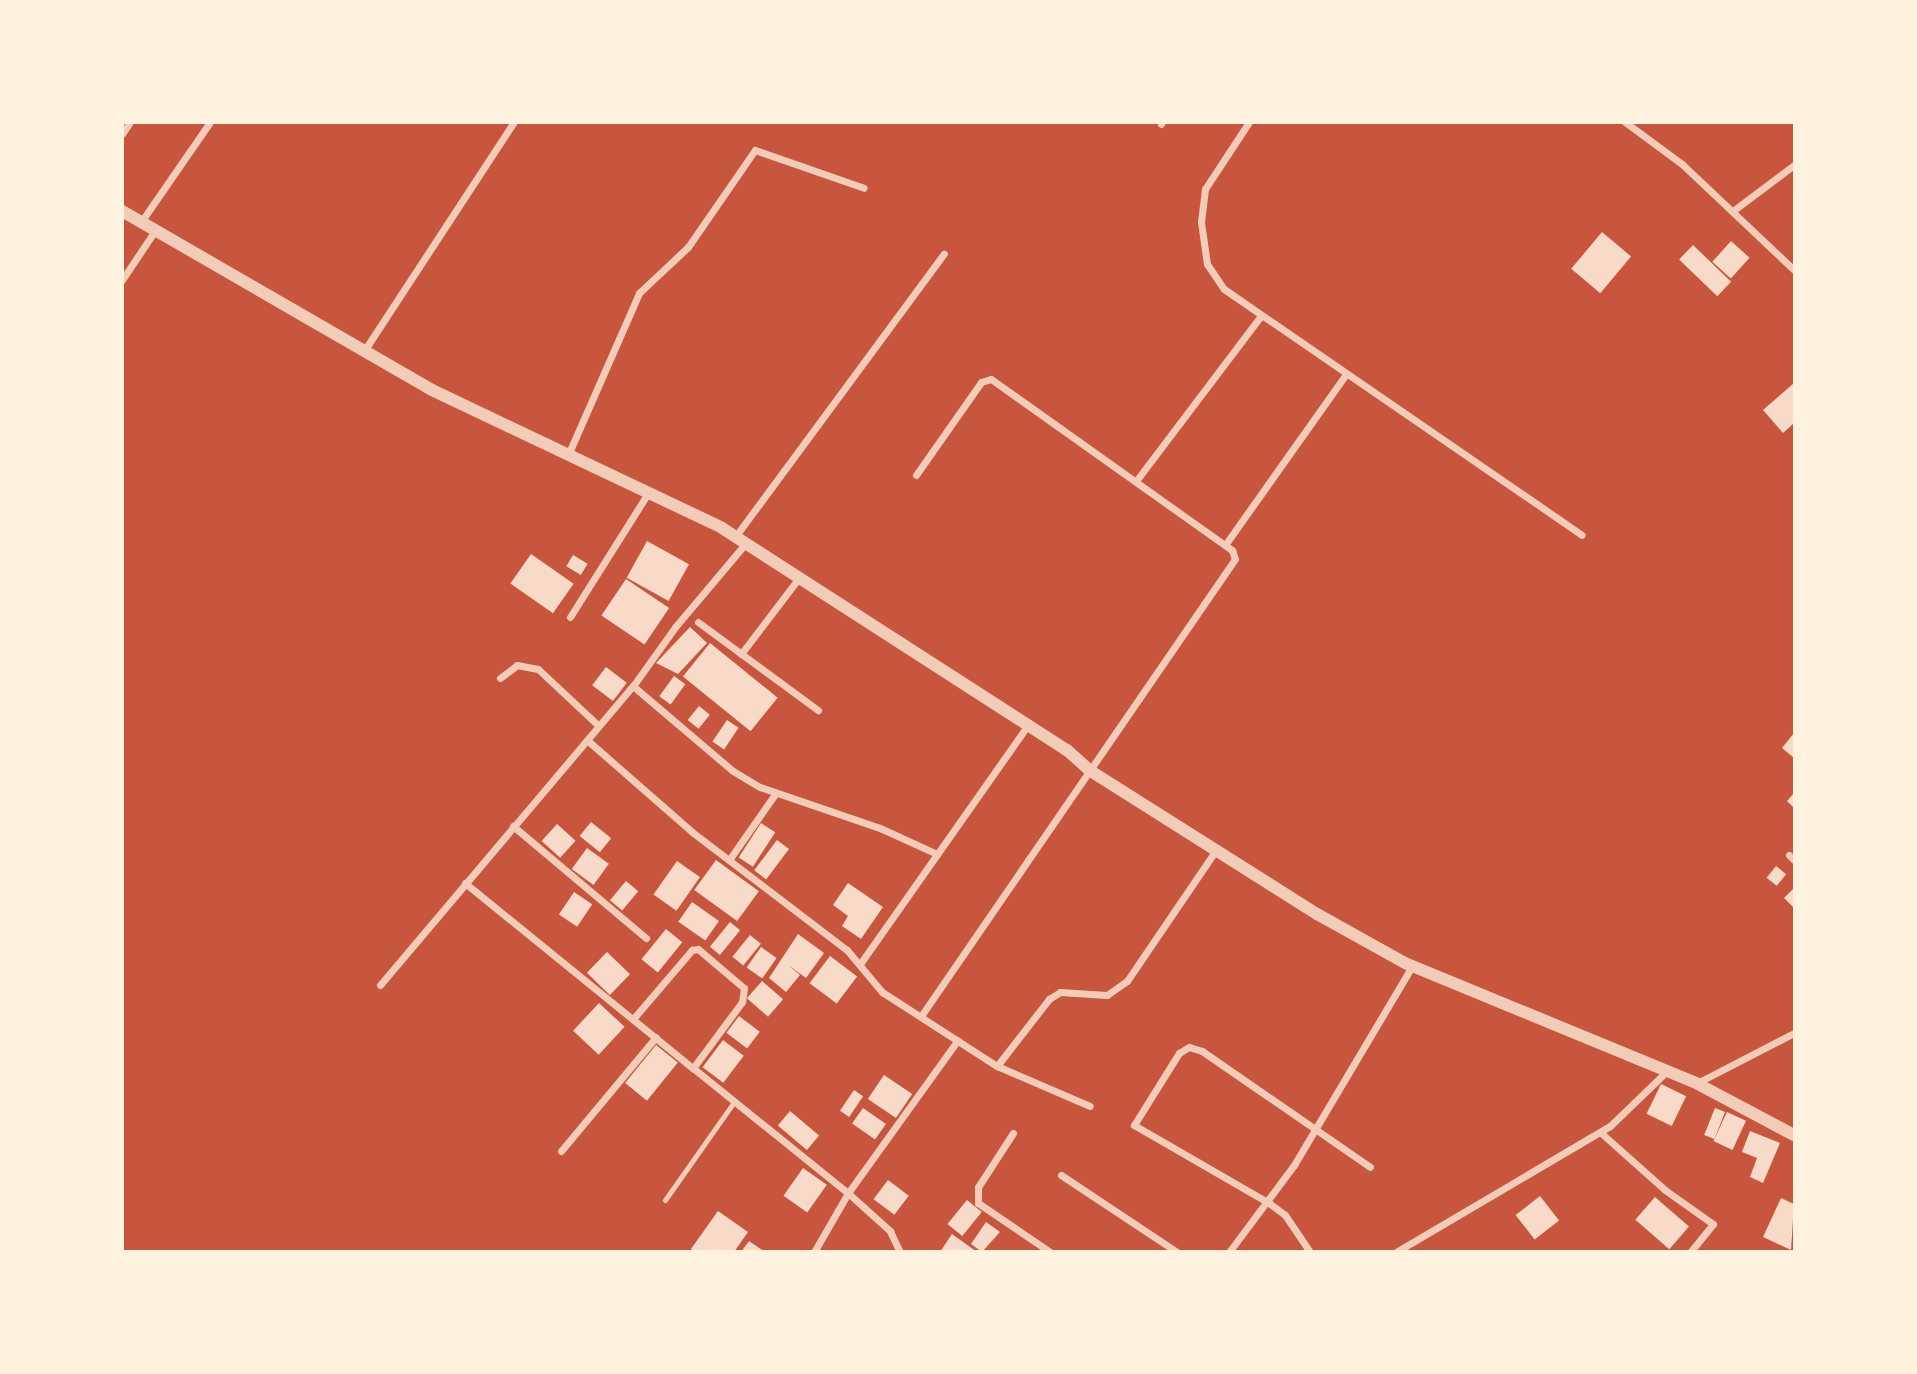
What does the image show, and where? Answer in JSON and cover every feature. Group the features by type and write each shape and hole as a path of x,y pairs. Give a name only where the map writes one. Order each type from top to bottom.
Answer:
{"street":[{"path":"122,134 130,122"},
{"path":"141,222 210,122"},
{"path":"364,351 514,122"},
{"path":"1249,122 1205,189 1201,222 1207,264 1224,289 1582,535"},
{"path":"1625,122 1682,164 1794,270"},
{"path":"568,456 639,293 688,247 755,150 864,188"},
{"path":"1734,211 1794,165"},
{"path":"122,211 364,351 568,456 740,540 1028,724 1089,769 1216,849 1412,966 1668,1070 1794,1135"},
{"path":"122,280 156,229"},
{"path":"380,985 633,686 944,254"},
{"path":"1136,481 1261,316"},
{"path":"1225,545 1346,374"},
{"path":"916,475 981,383 991,379 1232,550 1233,566 1089,769 921,1016"},
{"path":"570,617 648,493"},
{"path":"741,654 799,578"},
{"path":"698,622 818,710"},
{"path":"500,678 517,665 538,669 599,726"},
{"path":"633,686 733,771 775,794 880,828 937,854"},
{"path":"860,964 1028,724"},
{"path":"587,740 729,860 860,964 882,992 997,1066 1090,1106"},
{"path":"729,860 775,794"},
{"path":"513,826 646,938"},
{"path":"997,1066 1049,999 1060,992 1107,995 1127,981 1216,849"},
{"path":"464,883 848,1193 890,1231 900,1251"},
{"path":"634,1019 686,954 698,949 744,988 744,996 693,1068"},
{"path":"1229,1251 1269,1203 1412,966"},
{"path":"1696,1083 1794,1033"},
{"path":"561,1151 656,1037"},
{"path":"814,1251 848,1193 958,1040"},
{"path":"1310,1251 1285,1215 1269,1203 1139,1132 1134,1125 1141,1108 1179,1053 1189,1047 1202,1051 1370,1167"},
{"path":"1396,1251 1600,1132 1668,1070"},
{"path":"1600,1132 1665,1190 1713,1224 1690,1251"},
{"path":"1013,1133 978,1188 978,1203 1050,1251"},
{"path":"1061,1175 1177,1251"}],"lane":[{"path":"665,1200 734,1102"}],"building":[{"path":"1602,232 1631,256 1600,293 1571,269"},
{"path":"1731,241 1750,258 1731,279 1712,262"},
{"path":"1693,245 1731,282 1717,296 1679,259"},
{"path":"1794,383 1794,423 1783,433 1763,410"},
{"path":"647,541 689,564 669,601 627,578"},
{"path":"531,554 574,584 553,613 510,583"},
{"path":"573,555 588,564 581,575 566,566"},
{"path":"626,579 669,608 645,645 601,615"},
{"path":"690,627 707,643 678,674 656,663"},
{"path":"710,643 778,698 751,731 683,676"},
{"path":"606,667 627,683 613,701 592,685"},
{"path":"674,676 685,684 671,704 659,696"},
{"path":"699,706 710,715 699,729 688,720"},
{"path":"727,720 739,728 724,749 712,742"},
{"path":"1794,733 1794,758 1782,748"},
{"path":"1794,793 1794,808 1787,801"},
{"path":"591,822 611,838 600,852 580,836"},
{"path":"761,823 775,832 753,867 739,857"},
{"path":"557,824 576,841 560,858 542,841"},
{"path":"777,840 789,849 766,879 754,870"},
{"path":"587,848 609,864 594,885 572,869"},
{"path":"716,860 759,891 737,921 694,890"},
{"path":"677,861 700,877 676,911 653,895"},
{"path":"1776,866 1786,874 1777,886 1767,878"},
{"path":"626,881 638,891 622,910 610,900"},
{"path":"848,883 883,907 861,939 842,926 848,916 833,905"},
{"path":"1794,888 1794,908 1784,898"},
{"path":"574,892 592,904 577,927 559,914"},
{"path":"692,902 719,921 705,941 678,922"},
{"path":"730,922 740,930 720,955 710,947"},
{"path":"666,929 682,942 658,973 641,959"},
{"path":"798,934 824,953 806,978 788,965 800,975 786,992 769,978"},
{"path":"750,935 761,944 743,966 732,957"},
{"path":"761,947 777,958 762,978 747,967"},
{"path":"607,952 630,974 610,995 587,973"},
{"path":"830,956 857,976 837,1004 810,983"},
{"path":"762,981 783,999 768,1017 747,998"},
{"path":"599,1003 625,1027 599,1055 573,1031"},
{"path":"739,1016 760,1032 747,1048 726,1033"},
{"path":"723,1040 744,1056 723,1083 703,1067"},
{"path":"656,1045 678,1063 647,1101 625,1083"},
{"path":"884,1075 912,1094 896,1118 868,1099"},
{"path":"1661,1084 1686,1096 1672,1126 1647,1114"},
{"path":"854,1090 863,1096 849,1117 840,1111"},
{"path":"863,1108 886,1124 875,1140 852,1124"},
{"path":"1715,1108 1725,1112 1714,1139 1704,1135"},
{"path":"790,1111 819,1135 807,1150 778,1126"},
{"path":"1727,1112 1746,1121 1733,1150 1713,1141"},
{"path":"1750,1131 1780,1143 1763,1183 1750,1177 1757,1158 1742,1152"},
{"path":"803,1168 827,1185 807,1212 783,1196"},
{"path":"888,1180 909,1196 894,1215 874,1199"},
{"path":"1540,1196 1559,1220 1535,1240 1516,1215"},
{"path":"1655,1197 1689,1227 1669,1249 1635,1220"},
{"path":"1781,1198 1794,1204 1791,1250 1763,1237"},
{"path":"967,1200 982,1212 962,1236 947,1224"},
{"path":"718,1211 748,1232 734,1252 695,1252 691,1249"},
{"path":"986,1222 1000,1232 982,1252 971,1244"},
{"path":"952,1234 977,1252 940,1252"},
{"path":"749,1241 765,1252 741,1252"}]}
